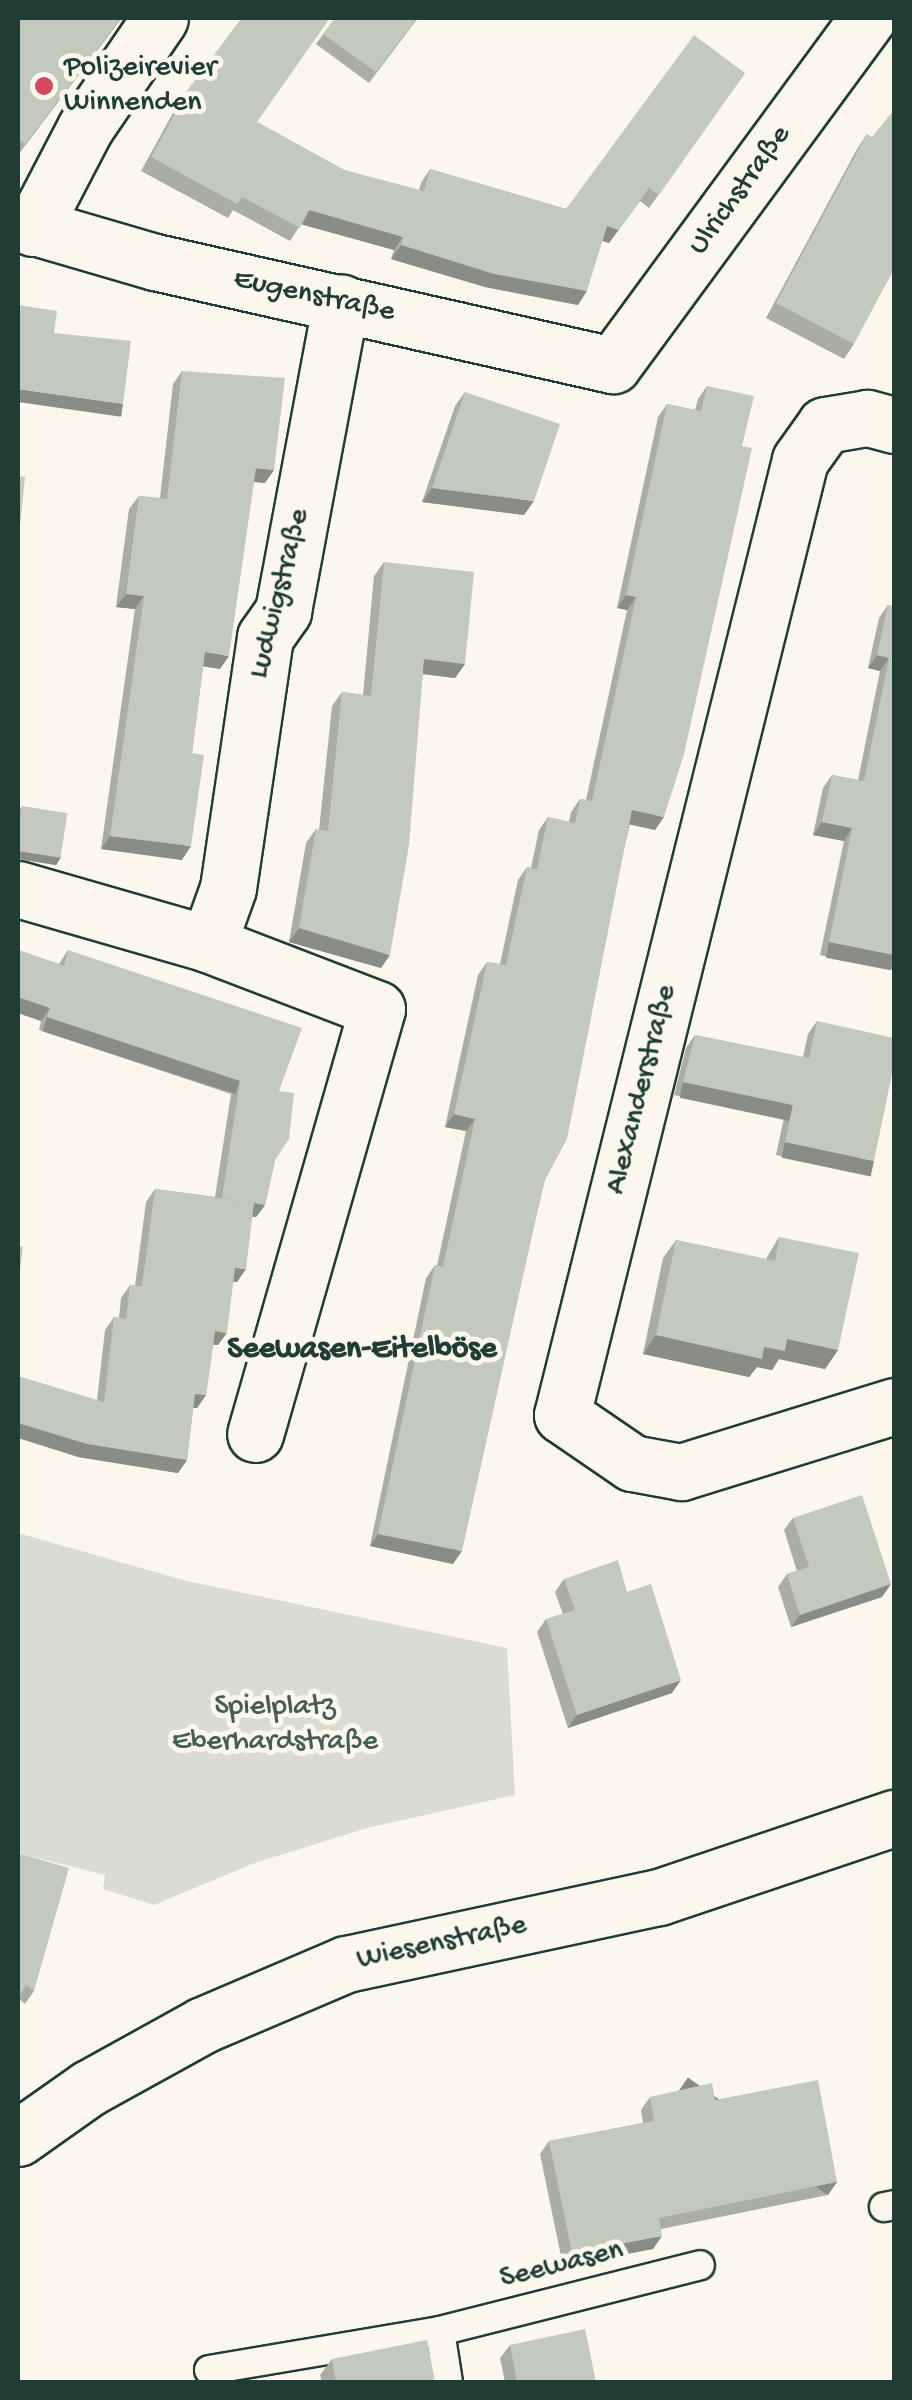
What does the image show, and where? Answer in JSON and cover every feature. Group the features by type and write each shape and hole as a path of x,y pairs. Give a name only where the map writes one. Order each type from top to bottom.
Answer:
{"street":[{"path":"25,225 84,128 160,18"},
{"name":"Ulrichstraße","path":"613,365 868,18"},
{"name":"Eugenstraße","path":"25,225 613,365"},
{"name":"Ludwigstraße","path":"208,944 228,888 265,637 283,611 341,302"},
{"name":"Alexanderstraße","path":"894,424 867,418 825,425 800,460 562,1415 632,1463 682,1472 894,1406"},
{"path":"18,889 208,944 377,1008 255,1434"},
{"name":"Wiesenstraße","path":"18,2138 89,2088 203,2025 346,1964 660,1896 894,1818"}],"lane":[{"name":"Seewasen","path":"209,2370 440,2331 700,2264"},
{"path":"440,2331 448,2382"}],"green space":[{"name":"Spielplatz Eberhardstraße","path":"18,1533 187,1581 507,1648 515,1795 367,1828 252,1864 154,1905 103,1889 105,1875 18,1853"}],"building":[{"name":"Polizeirevier Winnenden","path":"18,18 121,18 25,144 18,138"},
{"path":"242,18 330,18 257,122 344,170 424,191 430,169 566,209 694,35 745,73 659,195 649,188 619,230 607,226 587,291 494,274 401,245 403,237 309,210 300,228 242,197 237,204 151,157 189,88"},
{"path":"335,18 417,18 376,72 323,34"},
{"path":"894,110 894,269 854,344 776,303 867,134 872,137"},
{"path":"18,305 57,311 54,333 131,341 123,404 18,389"},
{"path":"182,371 285,378 274,470 256,468 229,656 205,652 192,753 204,755 191,846 110,836 144,596 126,594 139,496 167,499"},
{"path":"707,386 754,396 742,446 752,448 684,754 664,817 632,810 567,1139 544,1182 462,1551 378,1534 435,1265 443,1267 475,1119 454,1114 487,962 506,965 527,867 537,869 548,817 575,823 580,799 592,801 636,597 626,595 667,404 701,411"},
{"path":"465,392 560,424 534,501 432,488"},
{"path":"18,476 25,477 18,545"},
{"path":"384,562 474,572 465,664 424,659 409,845 390,955 299,928 316,829 328,831 342,692 371,696"},
{"path":"888,605 894,607 894,955 829,942 852,828 822,822 832,775 864,781 889,658 877,655"},
{"path":"22,806 67,813 60,858 18,851"},
{"path":"18,950 64,966 68,950 302,1028 279,1091 294,1093 289,1139 275,1160 265,1205 254,1203 246,1269 235,1268 227,1333 215,1331 206,1395 195,1394 187,1460 87,1444 18,1423 18,1376 104,1402 114,1317 126,1319 130,1285 142,1286 155,1189 247,1202 222,1198 240,1081 47,1017 50,1008 18,997"},
{"path":"817,1021 894,1038 894,1064 874,1161 785,1142 793,1105 683,1082 695,1035 809,1058"},
{"path":"779,1237 859,1253 838,1350 787,1339 785,1351 764,1347 762,1359 656,1335 676,1240 775,1261"},
{"path":"18,1246 23,1247 18,1287"},
{"path":"862,1495 891,1584 800,1615 787,1574 809,1567 793,1518"},
{"path":"618,1560 627,1592 651,1584 681,1680 577,1715 546,1619 575,1610 564,1579"},
{"path":"18,1853 69,1868 34,1991 26,1985 18,1998"},
{"path":"818,2080 837,2182 659,2218 662,2236 572,2253 549,2141 654,2121 650,2097 712,2083 715,2100"},
{"path":"585,2329 596,2382 517,2382 510,2345"},
{"path":"427,2340 435,2382 336,2382 332,2359"}],"place":[{"name":"Polizeirevier Winnenden","path":"44,86"}],"district":[{"name":"Seewasen-Eitelböse","path":"362,1350"}]}
